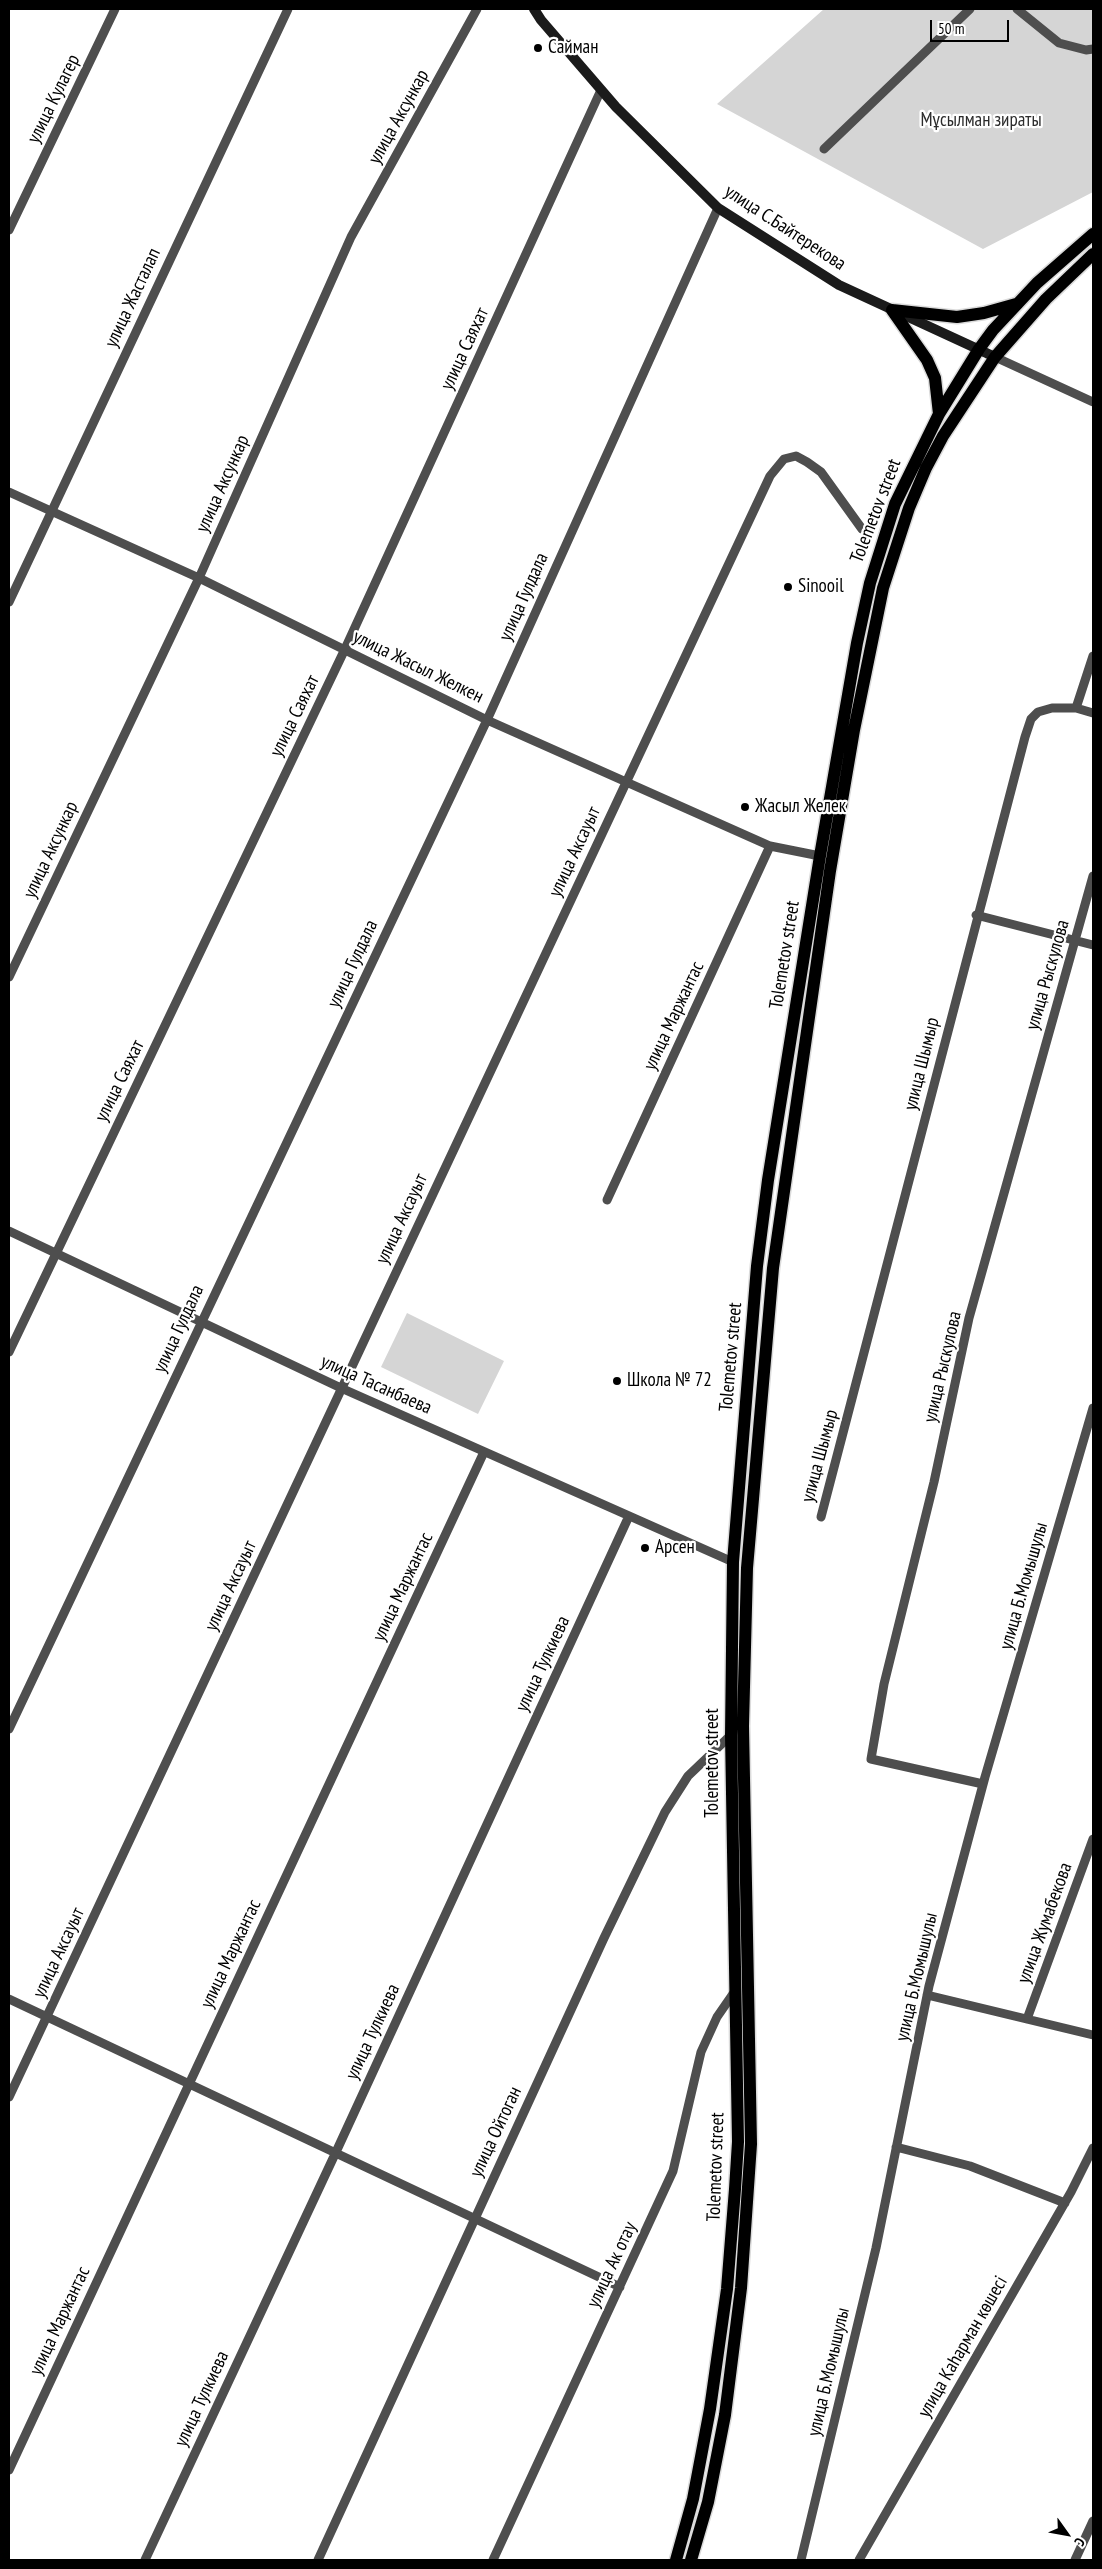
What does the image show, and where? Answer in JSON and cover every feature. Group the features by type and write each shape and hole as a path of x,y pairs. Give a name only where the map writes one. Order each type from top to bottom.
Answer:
{"main road":[{"name":"улица С.Байтерекова","path":"534,9 541,20 601,90 718,208 839,285 995,357"},
{"name":"Tolemetov street","path":"676,2560 702,2455 727,2289 738,2142 731,1735 733,1562 756,1275 766,1189 820,856 870,583 895,504 939,414 978,350 1016,304 1093,234"},
{"name":"Tolemetov street","path":"691,2560 718,2459 741,2288 751,2144 750,1988 743,1726 747,1568 773,1268 830,871 869,651 892,556 909,508 939,444 995,357 1046,299 1093,254"},
{"path":"892,310 957,317 984,313 1016,304"},
{"path":"892,310 927,360 935,378 939,414"}],"street":[{"name":"улица Кулагер","path":"9,230 115,9"},
{"name":"улица Жасталап","path":"9,602 288,9"},
{"name":"улица Аксункар","path":"9,977 199,578 351,237 477,9"},
{"path":"824,149 970,9"},
{"path":"1017,9 1059,43 1086,50 1093,49"},
{"name":"улица Саяхат","path":"9,1352 345,649 601,90"},
{"name":"улица Гулдала","path":"9,1729 487,720 718,208"},
{"path":"995,357 1093,402"},
{"name":"улица Аксауыт","path":"9,2098 770,476 784,459 796,456 821,472 862,529"},
{"name":"улица Жасыл Желкен","path":"9,492 199,578 487,720 770,846 820,856"},
{"path":"1076,708 1093,656"},
{"name":"улица Шымыр","path":"821,1517 976,916 1031,719 1038,712 1052,708 1076,708 1093,713"},
{"name":"улица Маржантас","path":"607,1200 770,846"},
{"name":"улица Рыскулова","path":"983,1784 871,1758 884,1684 934,1482 969,1318 1093,876"},
{"path":"976,916 1093,945"},
{"name":"улица Тасанбаева","path":"9,1232 341,1388 733,1562"},
{"name":"улица Б.Момышулы","path":"801,2560 876,2248 928,1995 983,1784 1089,1437 1093,1408"},
{"name":"улица Маржантас","path":"9,2470 484,1452"},
{"name":"улица Тулкиева","path":"145,2560 336,2152 629,1516"},
{"name":"улица Ойтоган","path":"318,2560 604,1938 665,1812 688,1776 731,1735"},
{"name":"улица Жумабекова","path":"1027,2019 1093,1839"},
{"path":"735,1991 750,1988"},
{"name":"улица Ак отау","path":"493,2560 672,2171 701,2052 717,2017 735,1991"},
{"path":"928,1995 1093,2035"},
{"path":"9,1999 190,2082 620,2287"},
{"path":"896,2147 970,2166 1065,2203"},
{"name":"улица Каһарман көшесі","path":"859,2560 1065,2203 1093,2148"},
{"path":"1075,2560 1093,2521"}],"green space":[{"name":"Мұсылман зираты","path":"824,9 1093,9 1093,192 983,249 717,104"},
{"path":"407,1313 504,1361 478,1414 381,1367"}],"place":[{"name":"Сайман","path":"538,48"},
{"name":"Sinooil","path":"788,587"},
{"name":"Жасыл Желек","path":"745,807"},
{"name":"Школа № 72","path":"617,1381"},
{"name":"Арсен","path":"645,1548"}]}
